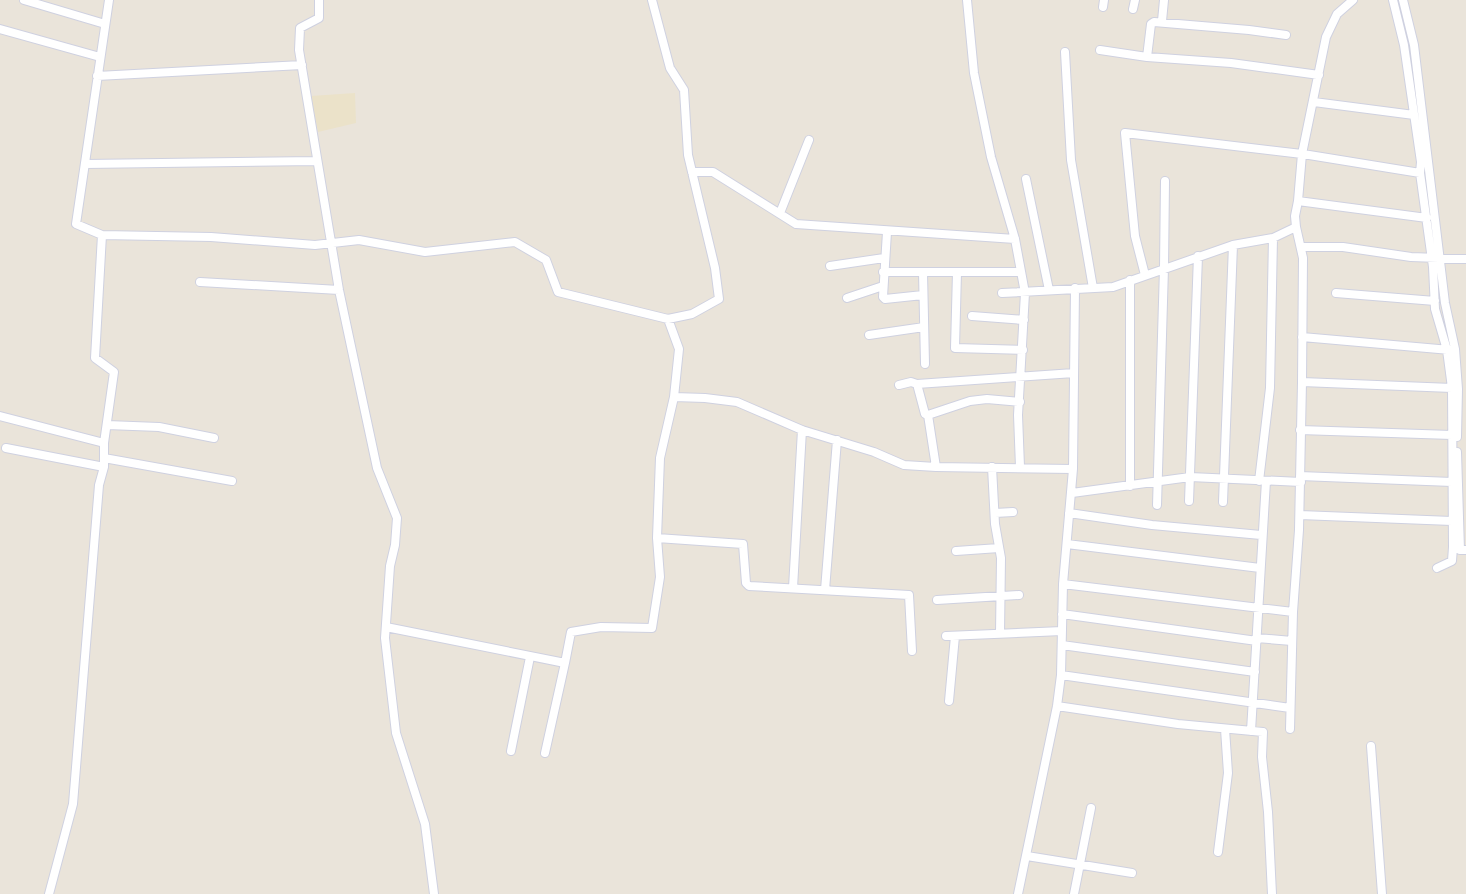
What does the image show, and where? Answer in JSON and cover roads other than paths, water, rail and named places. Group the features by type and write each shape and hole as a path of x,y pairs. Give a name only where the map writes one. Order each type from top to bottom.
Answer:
{"street":[{"path":"24,0 105,24"},
{"path":"110,0 76,224 102,235 211,237 315,245 359,240 425,252 515,242 546,260 558,292 668,319 692,314 718,299 715,268 688,155 684,90 670,68 652,0"},
{"path":"318,0 319,18 300,28 302,65 332,242 333,262 377,468 397,518 395,545 390,566 385,638 396,732 425,824 434,894"},
{"path":"967,0 974,73 991,156 1015,239 1025,293 1018,415 1020,467"},
{"path":"1133,9 1135,0"},
{"path":"1162,21 1164,0"},
{"path":"1290,729 1293,612 1300,515 1303,258 1294,216 1298,201 1303,154 1330,30 1337,14 1353,0"},
{"path":"1393,0 1404,45 1421,162 1420,173 1435,301 1451,350 1452,561 1437,568"},
{"path":"1403,0 1414,45 1451,350 1458,389 1462,504 1460,550 1466,550"},
{"path":"1147,57 1151,24 1154,22 1286,35"},
{"path":"0,29 100,57"},
{"path":"1100,50 1147,57 1231,63 1319,75"},
{"path":"1065,52 1071,160 1093,288"},
{"path":"97,76 302,65"},
{"path":"1314,102 1414,115"},
{"path":"1145,275 1135,236 1125,133 1303,154 1420,173"},
{"path":"780,213 809,140"},
{"path":"85,164 317,161"},
{"path":"692,172 713,172 796,224 1015,239"},
{"path":"1026,179 1049,290"},
{"path":"1157,505 1165,181"},
{"path":"1298,201 1427,218"},
{"path":"1002,293 1113,287 1233,245 1273,238 1296,227"},
{"path":"887,232 882,295 885,299 924,295"},
{"path":"49,894 73,804 99,485 104,467 104,443 114,372 95,358 102,235"},
{"path":"1251,731 1259,609 1262,481 1270,388 1273,238"},
{"path":"1223,502 1233,245"},
{"path":"1301,247 1344,247 1441,260 1466,259"},
{"path":"1189,501 1198,256"},
{"path":"831,266 884,258"},
{"path":"883,272 1021,272"},
{"path":"923,272 925,364"},
{"path":"957,272 955,348 1023,350"},
{"path":"1130,280 1130,486"},
{"path":"200,282 339,290"},
{"path":"847,298 883,286"},
{"path":"1018,894 1057,706 1061,675 1063,584 1073,469 1075,288"},
{"path":"1336,293 1435,301"},
{"path":"972,316 1024,320"},
{"path":"545,753 571,632 601,627 652,628 660,577 657,538 660,458 674,397 679,349 668,319"},
{"path":"869,335 924,327"},
{"path":"1302,337 1451,350"},
{"path":"899,385 911,382 917,384 1074,373"},
{"path":"1302,382 1452,388"},
{"path":"917,384 925,414 928,415 936,467"},
{"path":"674,397 737,402 802,430 874,452 904,465 1073,469"},
{"path":"928,415 970,401 987,399 1020,402"},
{"path":"0,416 104,443"},
{"path":"107,424 159,428 214,438"},
{"path":"793,588 802,430"},
{"path":"1300,430 1452,435"},
{"path":"825,590 837,440"},
{"path":"6,448 104,467"},
{"path":"104,458 232,481"},
{"path":"992,467 1001,558 1000,633"},
{"path":"1072,493 1190,477 1262,481 1300,479 1452,482"},
{"path":"995,513 1013,512"},
{"path":"1069,513 1152,525 1261,535"},
{"path":"1300,515 1452,521"},
{"path":"657,538 743,544 747,585 909,595 912,651"},
{"path":"1067,544 1260,568"},
{"path":"956,551 999,548"},
{"path":"1063,584 1293,612"},
{"path":"937,600 1019,595"},
{"path":"1062,614 1292,642"},
{"path":"386,627 565,663"},
{"path":"949,701 951,636 1062,631"},
{"path":"1062,645 1255,672"},
{"path":"511,752 530,657"},
{"path":"1061,675 1290,708"},
{"path":"1057,706 1263,733 1262,757 1268,812 1272,894"},
{"path":"1218,852 1228,773 1225,729"},
{"path":"1371,746 1382,894"},
{"path":"1074,894 1091,808"},
{"path":"1027,856 1132,873"}],"waterway":[{"path":"1397,0 1404,32"},
{"path":"1423,163 1441,300"}]}
